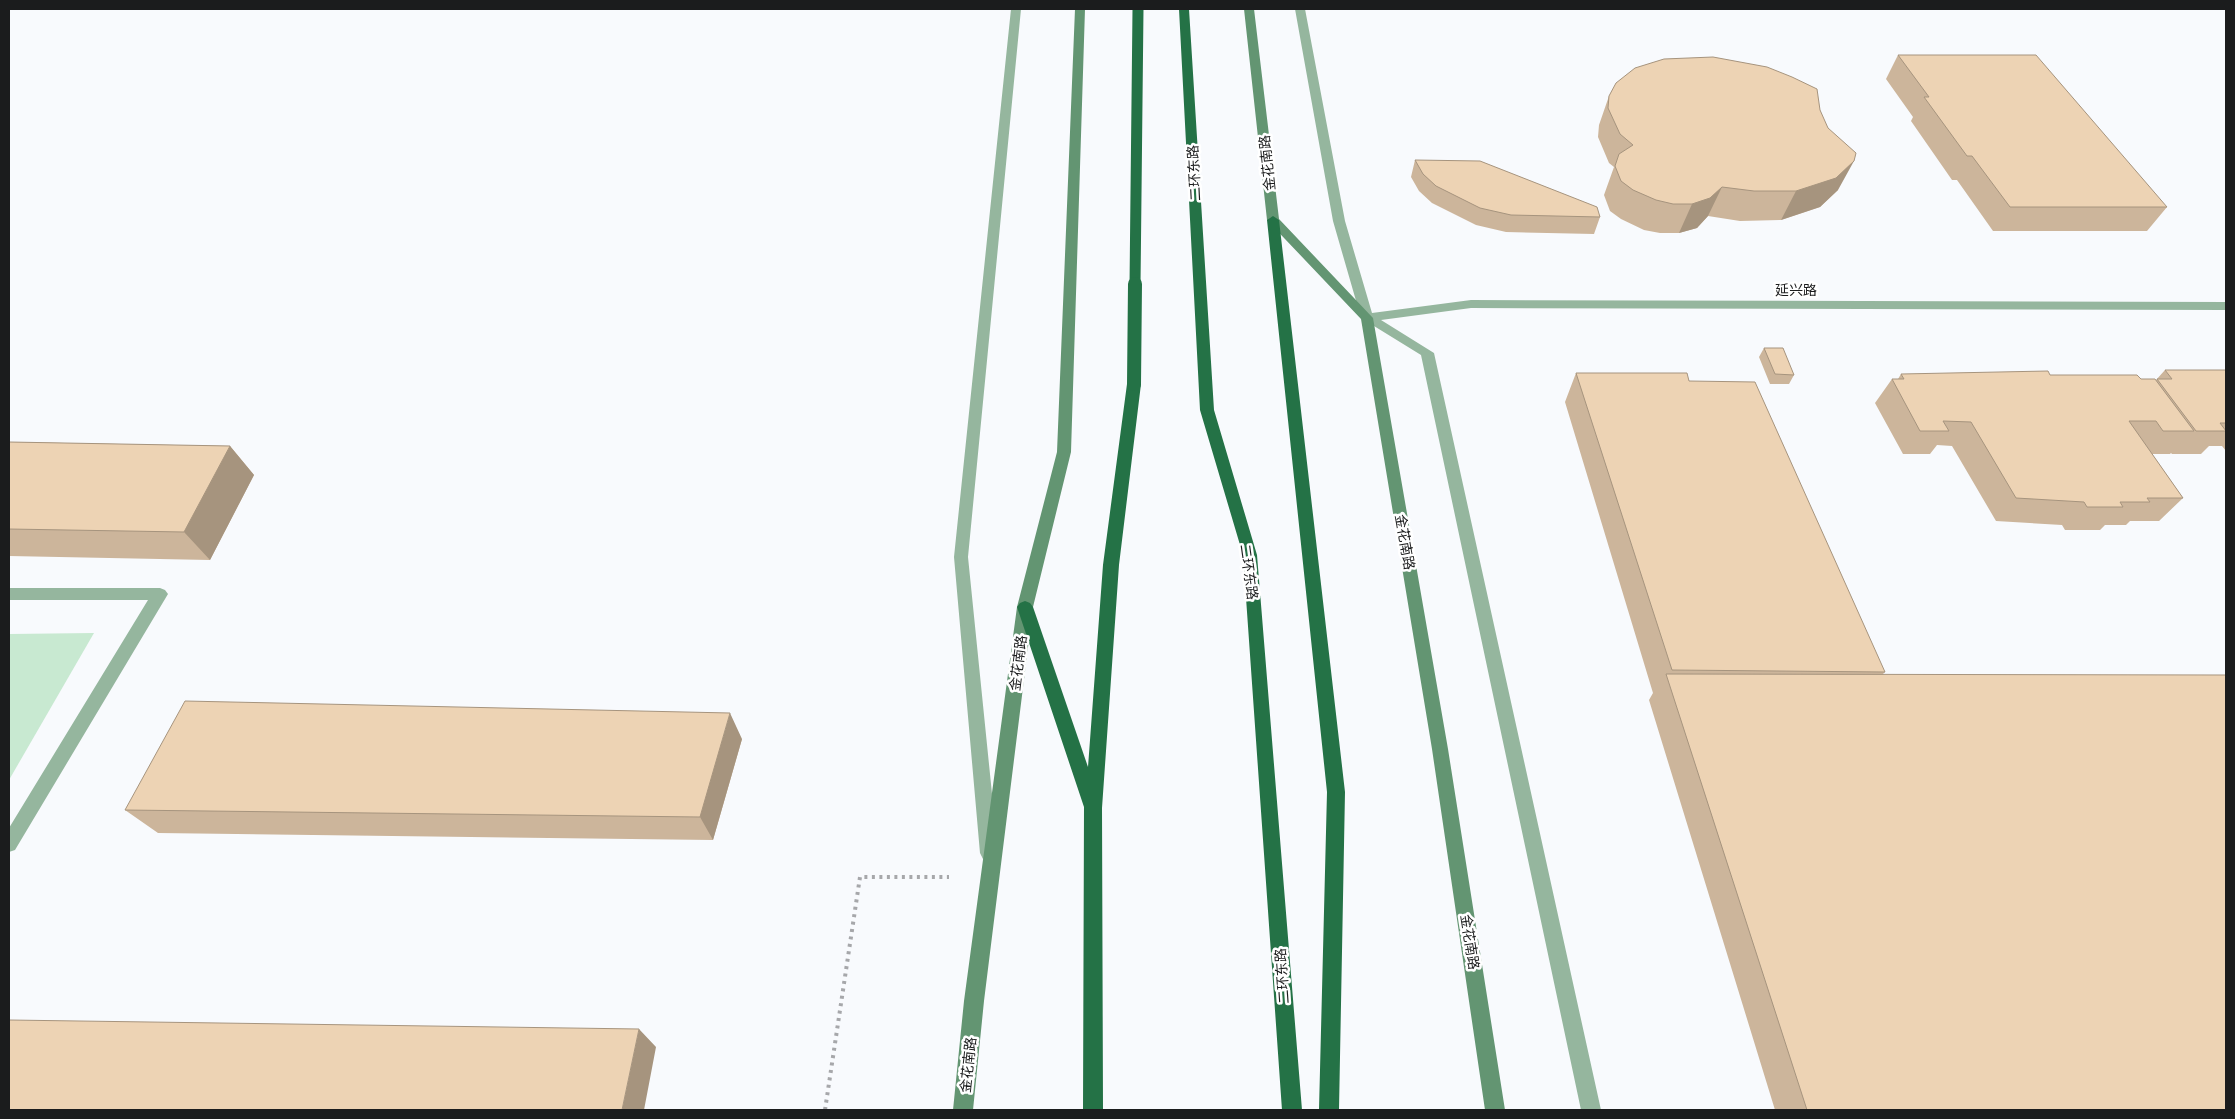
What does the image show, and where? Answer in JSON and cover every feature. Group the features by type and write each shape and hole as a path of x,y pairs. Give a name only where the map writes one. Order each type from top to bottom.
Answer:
{"highway":[{"path":"1093,1110 1093,808 1111,565 1134,384 1138,9"},
{"name":"二环东路","path":"1184,9 1207,410 1250,555 1292,1110"},
{"path":"1273,220 1336,792 1329,1110"},
{"path":"1025,606 1093,808"}],"main road":[{"name":"金花南路","path":"963,1110 1025,606 1064,452 1070,356 1080,9"},
{"name":"金花南路","path":"1249,9 1273,220"},
{"path":"1273,220 1367,318"},
{"name":"金花南路","path":"1367,318 1440,748 1495,1110"}],"street":[{"path":"991,876 961,557 1016,9"},
{"path":"1300,9 1339,221 1367,318 1427,353 1591,1110"},
{"name":"延兴路","path":"1367,318 1471,304 2226,306"},
{"path":"9,594 160,594 9,844"}],"path":[{"path":"825,1110 860,877 991,876"}],"green space":[{"path":"94,633 9,780 9,634"}],"building":[{"path":"1898,55 2036,55 2167,207 2010,207 1972,156 1967,156 1924,97 1929,97"},
{"path":"1713,57 1767,67 1817,89 1820,110 1828,128 1856,153 1854,161 1836,178 1796,191 1754,191 1722,187 1710,198 1692,204 1673,204 1656,200 1633,190 1621,181 1615,166 1619,154 1633,145 1620,134 1608,108 1609,96 1616,83 1635,68 1664,59"},
{"path":"1415,160 1480,161 1597,207 1600,217 1511,215 1480,208 1436,186 1423,174"},
{"path":"1764,348 1783,348 1794,375 1775,374"},
{"path":"2165,370 2226,370 2226,423 2220,423 2226,431 2196,431 2157,379 2172,379"},
{"path":"2048,371 2050,375 2137,375 2141,379 2155,379 2194,431 2163,431 2156,421 2129,421 2183,498 2147,498 2150,502 2120,502 2123,507 2087,507 2084,502 2016,498 1971,422 1943,421 1949,431 1920,431 1892,379 1904,379 1901,374"},
{"path":"1576,373 1687,373 1689,381 1755,382 1885,672 1672,670"},
{"path":"9,442 230,446 184,532 9,529"},
{"path":"1666,674 2226,675 2226,1110 1807,1110"},
{"path":"185,701 730,713 700,817 125,810"},
{"path":"9,1020 639,1029 622,1110 9,1110"}]}
